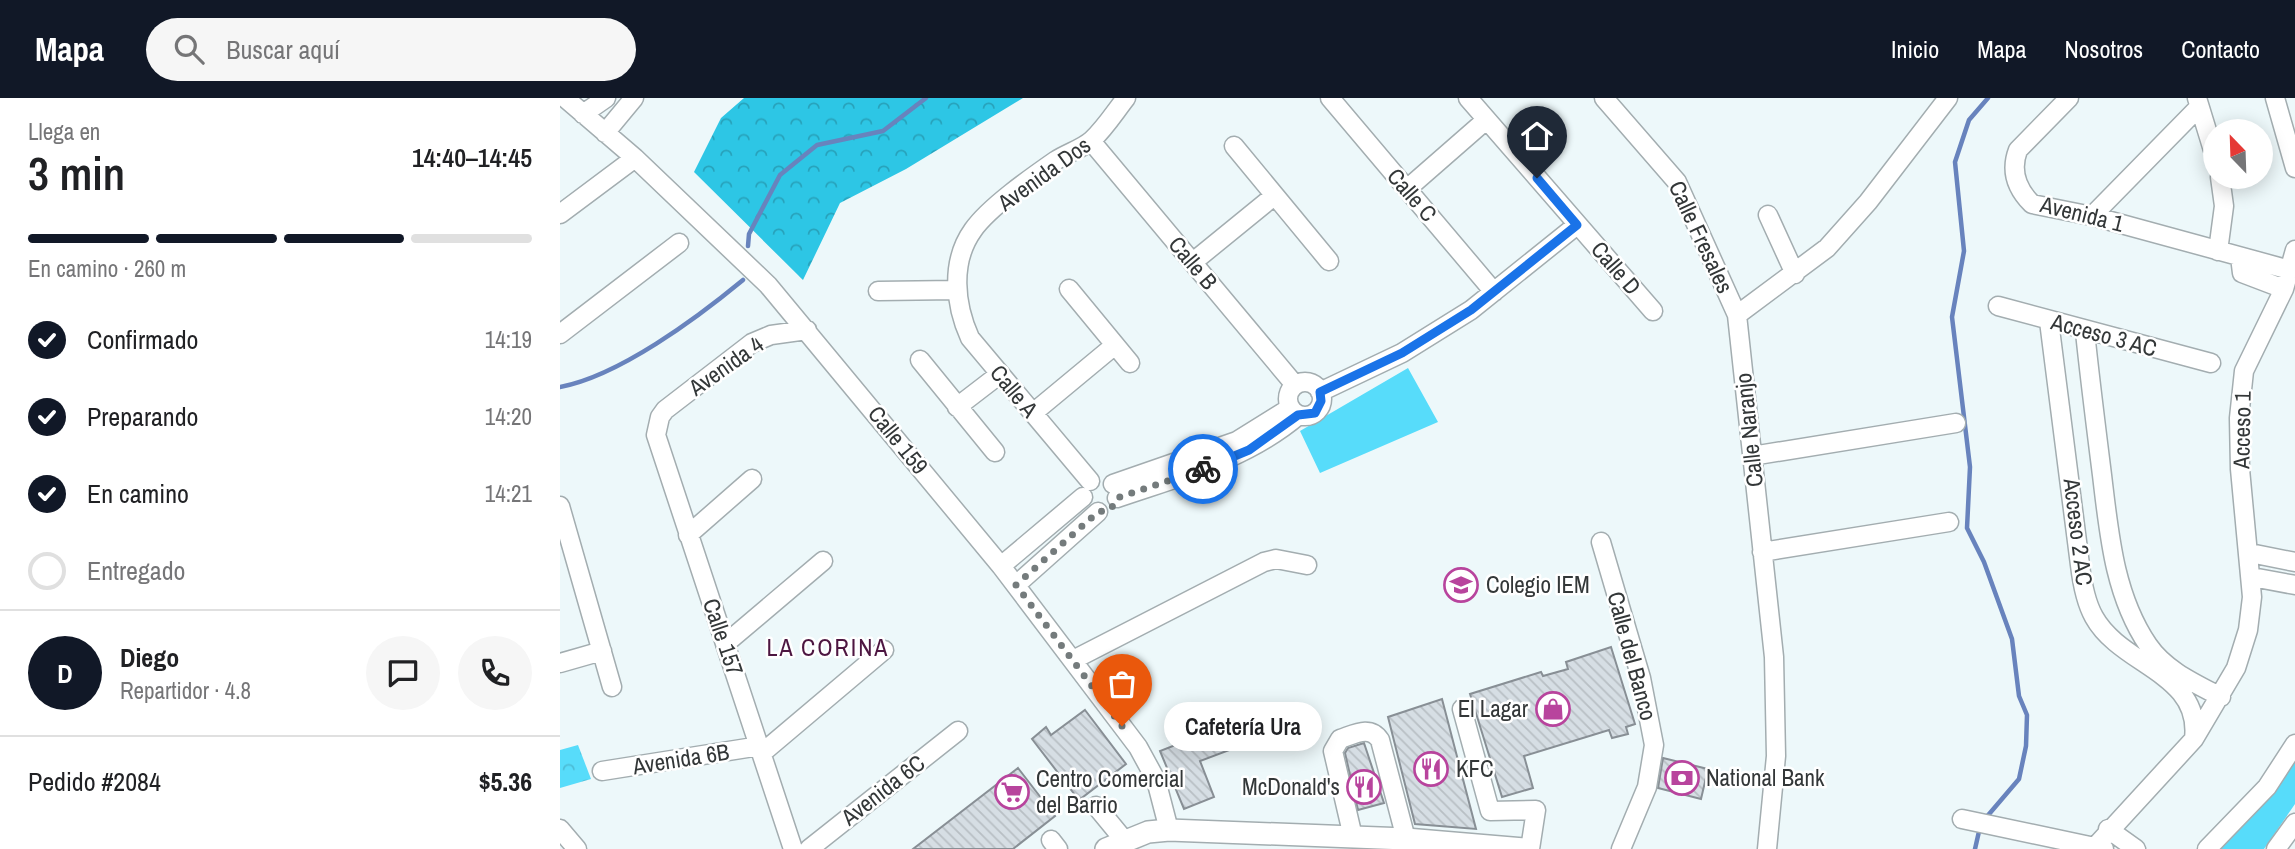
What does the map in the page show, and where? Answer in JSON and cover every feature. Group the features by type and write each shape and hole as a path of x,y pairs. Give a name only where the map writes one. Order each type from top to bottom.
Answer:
{"main road":[{"path":"1115,844 1169,830 1353,837 1384,844 1406,839 1524,849"}],"street":[{"name":"Calle 159","path":"565,98 635,158 768,285 807,330 1001,566 1073,660 1149,766 1162,797 1169,830"},
{"path":"583,114 606,98"},
{"path":"605,132 634,98"},
{"name":"Avenida Dos","path":"956,290 960,263 972,230 1017,189 1058,159 1091,141 1126,98"},
{"name":"Calle C","path":"1330,98 1494,292"},
{"name":"Calle D","path":"1468,98 1653,311"},
{"name":"Calle Fresales","path":"1604,98 1677,181 1738,315"},
{"path":"1738,315 1827,248 1868,202 1948,98"},
{"name":"Avenida 1","path":"2069,98 2018,150 2014,172 2022,194 2032,204 2092,216 2290,270"},
{"path":"2276,98 2288,117 2295,168"},
{"path":"2092,216 2198,103"},
{"path":"1407,189 1486,120"},
{"name":"Calle B","path":"1091,141 1295,385"},
{"path":"1234,146 1329,261"},
{"path":"560,214 635,158"},
{"path":"2218,251 2224,206 2222,189"},
{"path":"1193,262 1274,196"},
{"path":"1768,215 1795,274"},
{"path":"1320,392 1402,353 1494,292 1577,225"},
{"path":"560,334 679,243"},
{"name":"Acceso 1","path":"2097,848 2108,829 2194,739 2236,668 2248,630 2252,578 2240,469 2239,418 2244,371 2284,289 2295,250"},
{"path":"2240,257 2242,273 2284,289"},
{"path":"1069,289 1130,363"},
{"path":"877,291 956,290"},
{"name":"Calle A","path":"956,290 961,317 970,338 1033,413 1087,489"},
{"name":"Acceso 3 AC","path":"1998,306 2085,332 2211,363"},
{"name":"Calle Naranjo","path":"1738,315 1776,701 1776,757 1767,849"},
{"name":"Acceso 2 AC","path":"2049,321 2065,430 2083,588 2093,617 2105,633 2221,697"},
{"name":"Avenida 4","path":"657,425 666,410 752,343 771,335 807,330"},
{"name":"Acceso 2 AC","path":"2085,332 2110,537 2120,584 2143,653 2186,696 2194,718 2194,739"},
{"path":"1033,413 1115,345"},
{"path":"920,360 995,452"},
{"path":"957,407 1000,374"},
{"path":"1311,383 1320,392 1319,408 1309,416 1294,411 1289,392 1295,385 1311,383"},
{"path":"1115,491 1220,464 1249,450 1294,411"},
{"path":"1752,456 1956,423"},
{"name":"Calle 157","path":"657,425 658,445 793,849"},
{"path":"2065,430 2096,428"},
{"path":"688,535 752,479"},
{"path":"1001,566 1087,489 1106,479 1115,491 1111,509 1098,512 1016,585"},
{"path":"1087,489 1091,510 1098,512"},
{"path":"560,506 612,688"},
{"path":"1762,552 1948,522"},
{"path":"2077,540 2110,537"},
{"name":"Calle del Banco","path":"1601,542 1641,678 1654,745 1647,787 1621,849"},
{"path":"2250,553 2295,562"},
{"path":"1073,660 1264,562 1276,559 1307,565"},
{"path":"725,644 823,561"},
{"path":"2252,578 2295,585"},
{"name":"Avenida 6B","path":"602,771 761,750 884,650"},
{"path":"560,663 602,652"},
{"path":"1462,709 1490,811 1541,809 1530,849"},
{"name":"Avenida 6C","path":"809,849 958,731"},
{"path":"1353,837 1333,751 1340,739 1365,732 1377,735 1380,740 1406,839"},
{"path":"2207,849 2267,787 2295,744"},
{"path":"1096,806 1115,844"},
{"path":"1962,819 2097,848"},
{"path":"2276,849 2295,823"},
{"path":"560,829 577,849"},
{"path":"2108,829 2136,849"}],"green space":[{"path":"744,98 1023,98 906,169 840,203 803,280 694,172 721,118"},
{"path":"1408,368 1438,422 1320,473 1300,431"},
{"path":"578,745 591,779 560,788 560,750"},
{"path":"2295,754 2295,804 2264,849 2217,849"}],"building":[{"name":"El Lagar","path":"1611,647 1635,724 1626,727 1628,734 1612,738 1609,730 1524,756 1533,788 1502,797 1470,694 1541,672 1543,676 1568,669 1566,662"},
{"name":"KFC","path":"1442,699 1476,829 1415,824 1388,717"},
{"name":"Centro Comercial del Barrio","path":"1085,710 1126,764 1079,800 1032,739 1046,727 1051,735"},
{"path":"1229,724 1240,746 1200,761 1214,797 1184,809 1160,751"},
{"name":"McDonald's","path":"1364,743 1384,803 1358,810 1345,753 1348,748"},
{"name":"National Bank","path":"1663,758 1708,769 1701,799 1658,788"},
{"name":"Centro Comercial del Barrio","path":"1018,768 1055,816 1013,849 913,849"}],"waterway":[{"path":"748,246 749,234 780,175 817,145 883,131 926,98"},
{"path":"1984,820 2019,779 2026,746 2027,715 2019,696 2012,639 1984,562 1967,528 1970,467 1952,317 1964,251 1955,162 1969,120 1988,98"},
{"path":"560,387 607,371 656,344 743,280"},
{"path":"1975,849 1980,827"}],"way so far":[{"path":"1122,726 1016,585 1098,512 1111,509 1117,498 1203,469"}],"place":[{"name":"Colegio IEM","path":"1461,585"},
{"name":"El Lagar","path":"1553,709"},
{"name":"Cafetería Ura","path":"1122,726"},
{"name":"KFC","path":"1431,769"},
{"name":"National Bank","path":"1682,778"},
{"name":"McDonald's","path":"1364,787"},
{"name":"Centro Comercial del Barrio","path":"1012,792"}],"district":[{"name":"LA CORINA","path":"828,648"}],"route":[{"path":"1203,469 1249,450 1298,415 1309,416 1315,413 1321,401 1320,392 1402,353 1471,310 1577,225 1537,178"}]}
